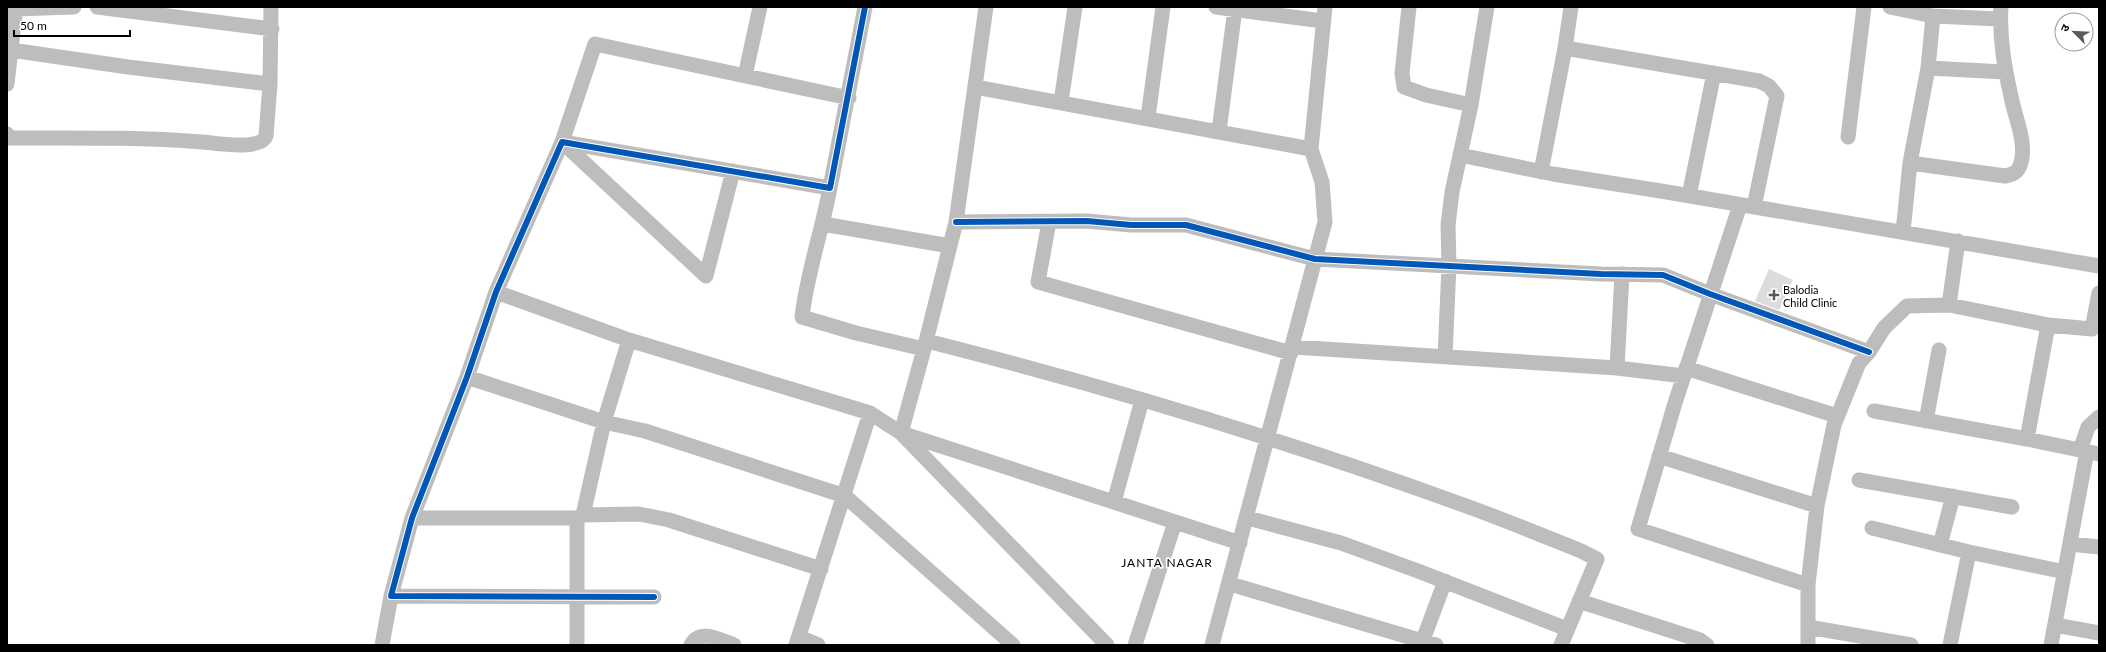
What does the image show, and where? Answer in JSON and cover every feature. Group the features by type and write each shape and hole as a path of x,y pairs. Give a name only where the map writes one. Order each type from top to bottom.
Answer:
{"street":[{"path":"7,84 15,8 74,7"},
{"path":"97,7 272,29"},
{"path":"7,134 10,138 162,138 246,145 260,142 265,138 270,84 272,29 271,7"},
{"path":"745,76 760,7"},
{"path":"865,7 849,98 823,224 805,290 802,318 856,334 925,345 1065,376 1269,439 1456,502 1581,550 1597,559 1560,645"},
{"path":"901,433 956,222 986,7"},
{"path":"1061,102 1075,7"},
{"path":"1148,118 1163,7"},
{"path":"1212,645 1248,518 1325,222 1322,182 1311,149 1324,14 1216,7"},
{"path":"1409,7 1402,73 1404,86 1426,95 1471,105"},
{"path":"1445,357 1449,265 1448,225 1452,192 1471,105 1487,7"},
{"path":"1541,172 1565,48 1571,7"},
{"path":"1848,137 1864,7"},
{"path":"1890,7 1933,16 2000,13 2005,72 2023,148 2022,159 2016,173 2005,176 1910,162"},
{"path":"1219,131 1235,9"},
{"path":"1903,232 1910,162 1928,68 1933,16"},
{"path":"382,645 391,596 412,518 467,377 496,292 562,142 595,44 849,98"},
{"path":"1565,48 1759,81 1769,86 1777,96 1747,206 1710,294 1659,456 1638,529 1808,585"},
{"path":"11,50 128,67 270,84"},
{"path":"1928,68 2005,72"},
{"path":"1689,196 1714,73"},
{"path":"975,87 1311,149"},
{"path":"562,142 830,188"},
{"path":"562,142 706,276 733,171"},
{"path":"1460,155 1541,172 1958,241 2099,266"},
{"path":"956,222 1087,221 1131,225 1186,225 1315,260 1663,275 1710,294 1869,352"},
{"path":"1049,222 1038,282 1292,350 1445,357 1685,372 1837,416"},
{"path":"823,224 950,246"},
{"path":"1949,305 1958,241"},
{"path":"1617,368 1622,274"},
{"path":"496,292 629,340 870,413 901,433 1107,645"},
{"path":"1808,645 1808,585 1817,506 1834,425 1859,363 1869,352 1884,328 1907,306 1949,305 2048,325 2092,329 2099,293"},
{"path":"2027,439 2048,325"},
{"path":"578,645 580,516 604,422 629,340"},
{"path":"1926,421 1939,350"},
{"path":"467,377 604,422 645,431 845,496 1013,645"},
{"path":"1114,502 1142,400"},
{"path":"1874,411 2088,451"},
{"path":"818,645 798,641 870,413"},
{"path":"2050,645 2088,451 2088,427 2099,418"},
{"path":"901,433 1240,543"},
{"path":"1659,456 1817,506"},
{"path":"1859,480 2012,507"},
{"path":"1940,545 1953,496"},
{"path":"412,518 639,514 669,520 821,569"},
{"path":"1248,518 1341,543 1445,581 1567,629"},
{"path":"1135,645 1175,522"},
{"path":"1872,528 1969,552 2065,572"},
{"path":"2070,544 2099,547"},
{"path":"1950,645 1969,552"},
{"path":"1230,584 1430,643 1445,581"},
{"path":"391,596 654,597"},
{"path":"1579,601 1700,640 1707,645"},
{"path":"2055,625 2099,633"},
{"path":"1808,627 1910,645"},
{"path":"691,645 697,637 704,635 734,645"}],"building":[{"path":"1769,269 1793,280 1779,310 1755,301"}],"cycle path":[{"path":"654,597 391,596 412,518 467,377 496,292 562,142 830,188 865,7"},
{"path":"956,222 1087,221 1131,225 1186,225 1315,259 1601,274 1663,275 1710,294 1869,352"}],"place":[{"name":"Balodia Child Clinic","path":"1774,295"}],"district":[{"name":"JANTA NAGAR","path":"1167,562"}]}
